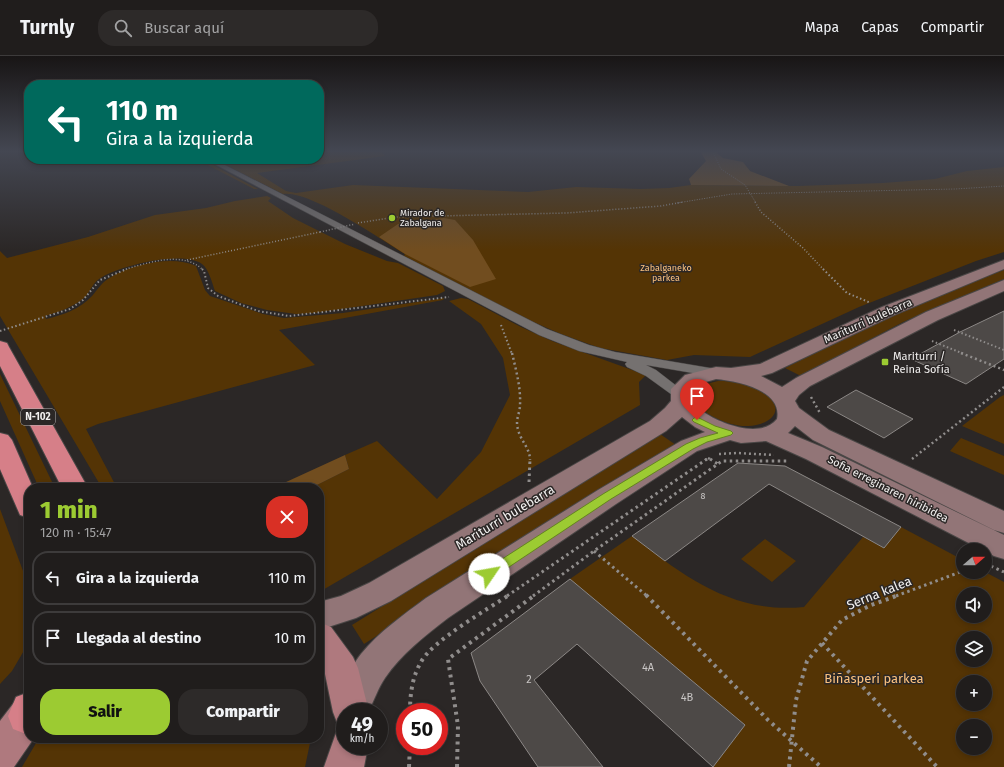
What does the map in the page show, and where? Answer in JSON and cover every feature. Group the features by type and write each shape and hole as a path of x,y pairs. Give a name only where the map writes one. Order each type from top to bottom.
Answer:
{"highway":[{"name":"N-102","path":"0,347 72,483"},
{"path":"0,440 24,496"}],"main road":[{"name":"Mariturri bulebarra","path":"324,615 338,612 382,592 421,567 658,426 673,413 680,398 683,386 690,380 702,375 764,369 888,311 1004,264"},
{"name":"Mariturri bulebarra","path":"770,434 782,428 789,421 788,406 790,391 795,387 932,316 1004,284"},
{"name":"Sofia erreginaren hiribidea","path":"724,374 748,378 776,391 788,406 806,448 1004,548"},
{"path":"680,398 686,411 697,420 711,428 728,433 758,436 770,434"},
{"path":"354,703 372,667 392,645 437,608 607,496 683,450 703,440 728,433"},
{"name":"Sofia erreginaren hiribidea","path":"770,434 1004,523"},
{"path":"324,644 341,668 349,703"},
{"path":"0,753 24,719"},
{"path":"344,767 347,755"}],"street":[{"path":"256,184 543,332 584,348 614,356 724,374"},
{"path":"614,356 651,373 680,398"}],"path":[{"path":"744,184 751,193 761,212 776,228 803,248 847,293 874,305"},
{"path":"0,331 70,309 83,300 100,280 122,270 156,261 187,260 355,224 395,217 621,210 662,206 732,194 751,193 955,189 1004,186"},
{"path":"187,260 198,264 204,271 208,288 218,296 258,311 289,316 469,295"},
{"path":"494,308 512,352 518,379 520,404 517,423 520,438 530,452 529,482"},
{"path":"954,330 1004,350"},
{"path":"932,341 1004,370"},
{"path":"911,459 1004,387"},
{"path":"410,703 410,692 421,661 435,644 708,458 722,454 796,456 830,426 822,420 819,410 810,395 815,393"},
{"path":"457,767 458,726 448,659 594,551 722,461 806,448"},
{"path":"594,551 654,602 768,720 821,767"},
{"path":"992,566 1004,572"},
{"name":"Serna kalea","path":"789,767 796,700 807,661 821,643 842,620 871,605 956,575"},
{"path":"821,643 937,767"},
{"path":"409,767 410,755"}],"green space":[{"path":"245,184 249,184 258,189 254,189"},
{"name":"Zabalganeko parkea","path":"264,184 275,184 286,191 296,193 353,185 528,192 576,187 641,189 669,188 691,185 798,186 850,184 1004,184 1004,252 976,261 859,307 750,357 694,355 667,360 600,348 561,334 515,314 404,256 405,254 363,227 327,207 295,195 283,194"},
{"path":"267,196 271,198 268,201 293,218 345,244 387,261 398,263 443,286 445,291 437,295 314,313 296,314 267,310 241,303 215,291 208,273 202,264 193,260 166,259 150,261 120,269 108,274 99,279 86,296 80,301 66,309 45,316 46,319 59,316 82,305 105,281 120,272 153,262 165,261 176,261 196,266 205,290 210,296 263,314 284,318 343,313 444,298 443,300 279,330 315,365 98,424 86,429 114,483 99,483 0,316 0,251 7,258 88,237 155,215 206,208 235,201"},
{"path":"1004,270 1004,279 903,322 801,376 785,368 876,323 953,289"},
{"path":"461,298 468,299 521,327 552,341 646,375 639,382 640,405 324,589 324,483 321,483 349,469 345,455 377,441 437,499 481,452 510,395 503,358 481,324 449,301"},
{"path":"0,374 53,483 37,483 0,401"},
{"path":"718,381 742,383 765,393 772,400 775,406 773,416 763,423 748,426 736,425 722,421 710,415 701,408 695,400 695,393 702,386"},
{"path":"1004,395 1004,444 962,426 1000,397"},
{"path":"660,434 676,445 364,644 352,625"},
{"path":"961,438 1004,456 1004,475 950,451"},
{"path":"0,509 24,574 24,651 12,671 0,684"},
{"name":"Biñasperi parkea","path":"901,527 956,556 956,579 992,579 992,576 1004,582 1004,767 713,767 745,725 570,579 632,536 671,565 711,590 755,605 778,608 804,607 863,537 884,548"},
{"path":"765,539 796,561 772,582 741,559"},
{"path":"36,743 310,743 305,767 22,767"}],"shaded area":[{"path":"784,184 789,186 691,185"},
{"path":"444,218 455,220 473,240 496,279 470,287 405,254 379,237 398,224"},
{"path":"345,455 349,469 321,483 284,483"}],"building":[{"path":"1004,311 1004,359 966,384 911,359 960,332"},
{"path":"856,390 913,419 884,438 827,407"},
{"path":"738,463 785,466 901,527 884,548 769,484 665,561 632,536"},
{"path":"570,579 745,725 713,767 577,644 534,680 603,767 538,767 480,681 471,653"}],"place":[{"name":"Mirador de Zabalgana","path":"392,218"},
{"name":"Mariturri / Reina Sofía","path":"885,362"}],"route":[{"path":"489,574 607,496 690,446 703,440 728,433 711,428 697,420"}]}
